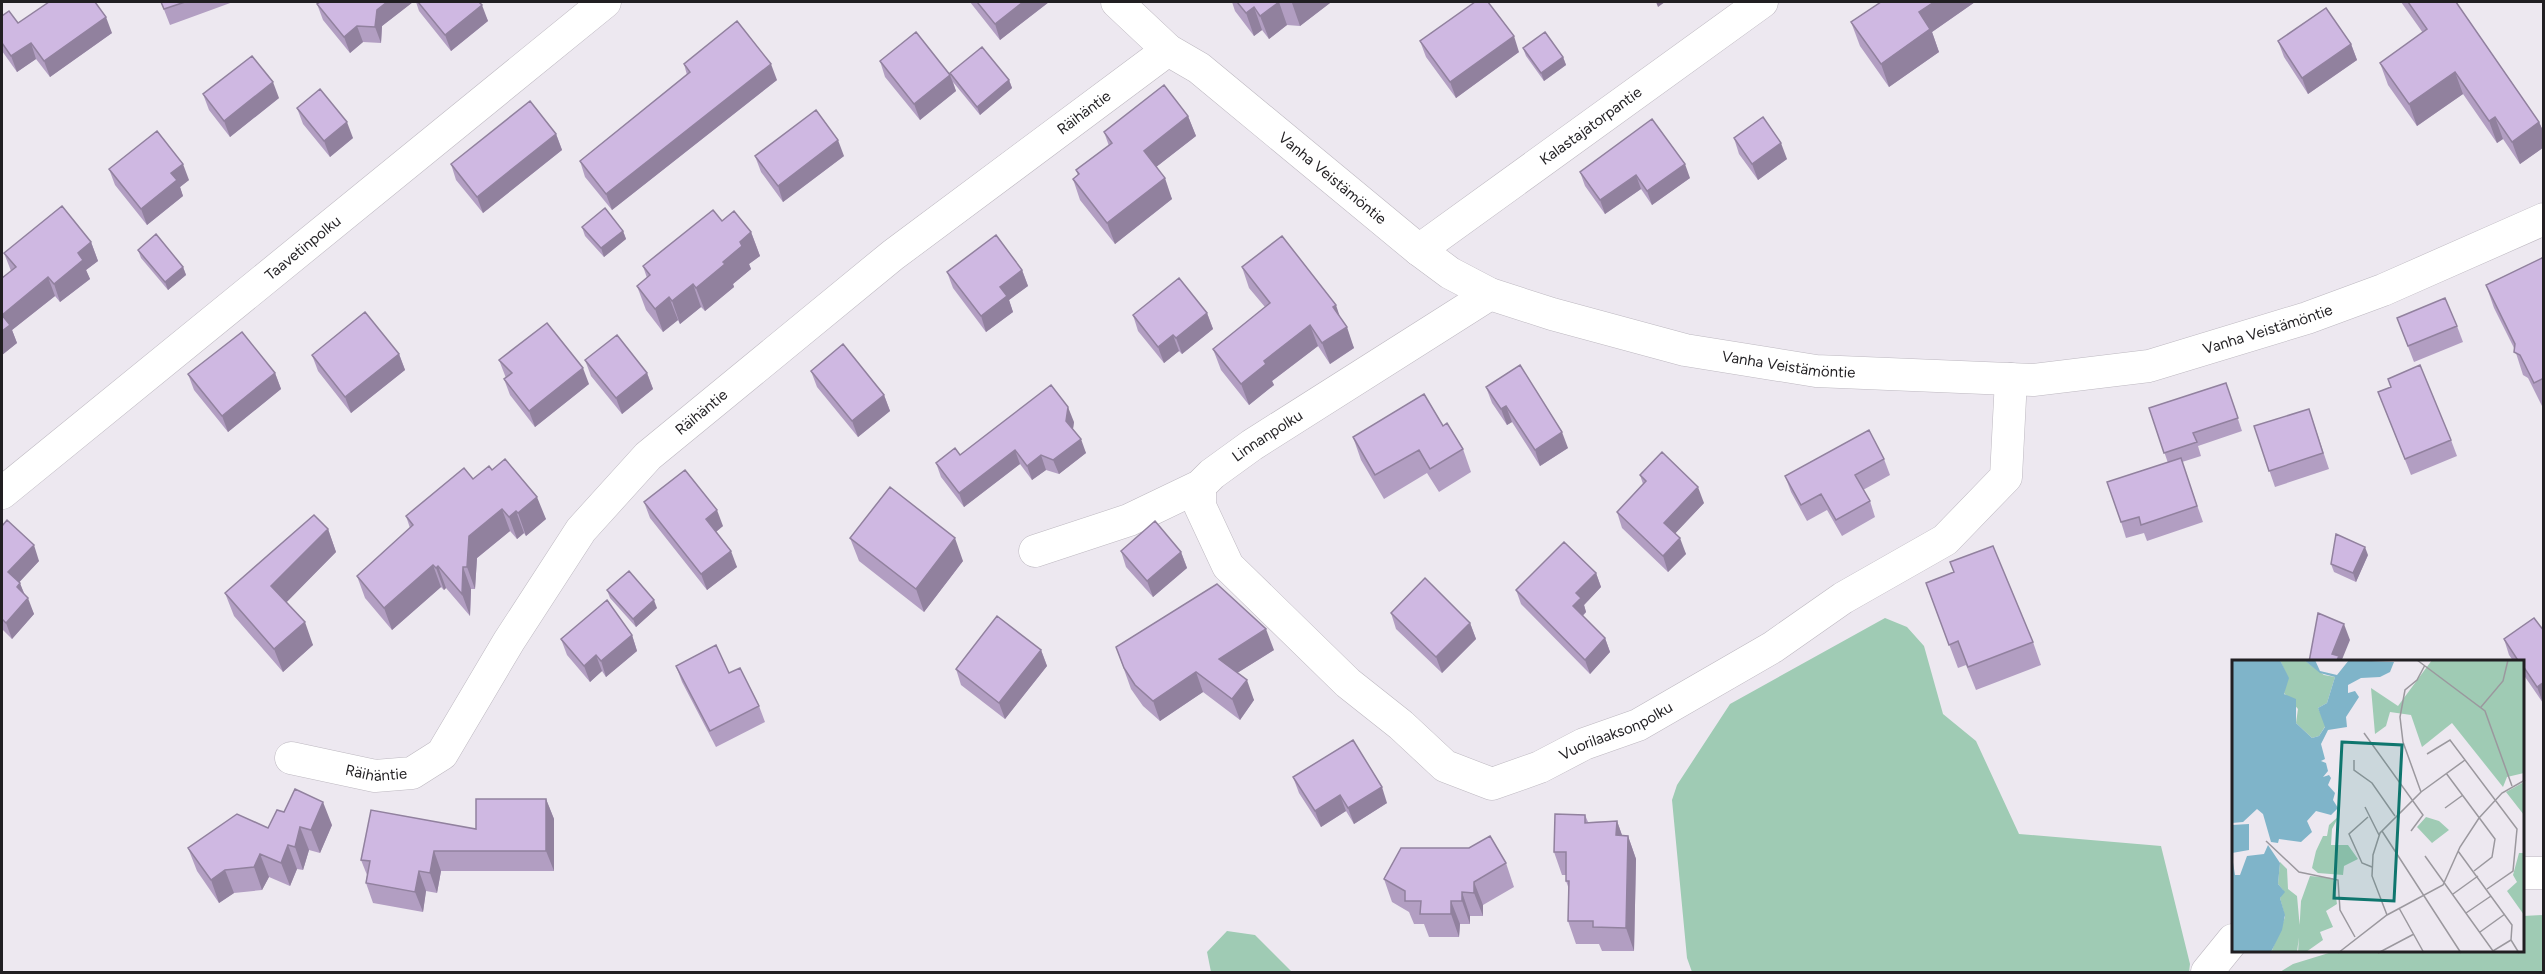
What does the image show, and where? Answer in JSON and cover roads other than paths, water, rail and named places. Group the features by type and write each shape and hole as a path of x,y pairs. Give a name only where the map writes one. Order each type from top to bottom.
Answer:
{"street":[{"name":"Taavetinpolku","path":"2,493 605,2"},
{"name":"Vanha Veistämöntie","path":"1117,2 1168,50 1198,68 1450,273 1490,294 1552,314 1685,350 1816,371 2033,380 2149,366 2307,318 2384,290 2544,219"},
{"name":"Kalastajatorpantie","path":"1419,250 1762,2"},
{"name":"Räihäntie","path":"291,758 375,776 412,773 442,754 509,641 581,530 648,456 893,255 1168,50"},
{"name":"Linnanpolku","path":"1035,551 1129,520 1200,486 1212,474 1252,445 1490,294"},
{"name":"Vuorilaaksonpolku","path":"1200,486 1200,506 1228,566 1348,683 1401,725 1445,766 1492,784 1540,767 1584,744 1638,725 1773,646 1843,598 1945,540 2006,477 2011,379"},
{"path":"2524,873 2544,873"},
{"path":"2207,972 2232,941"}]}
